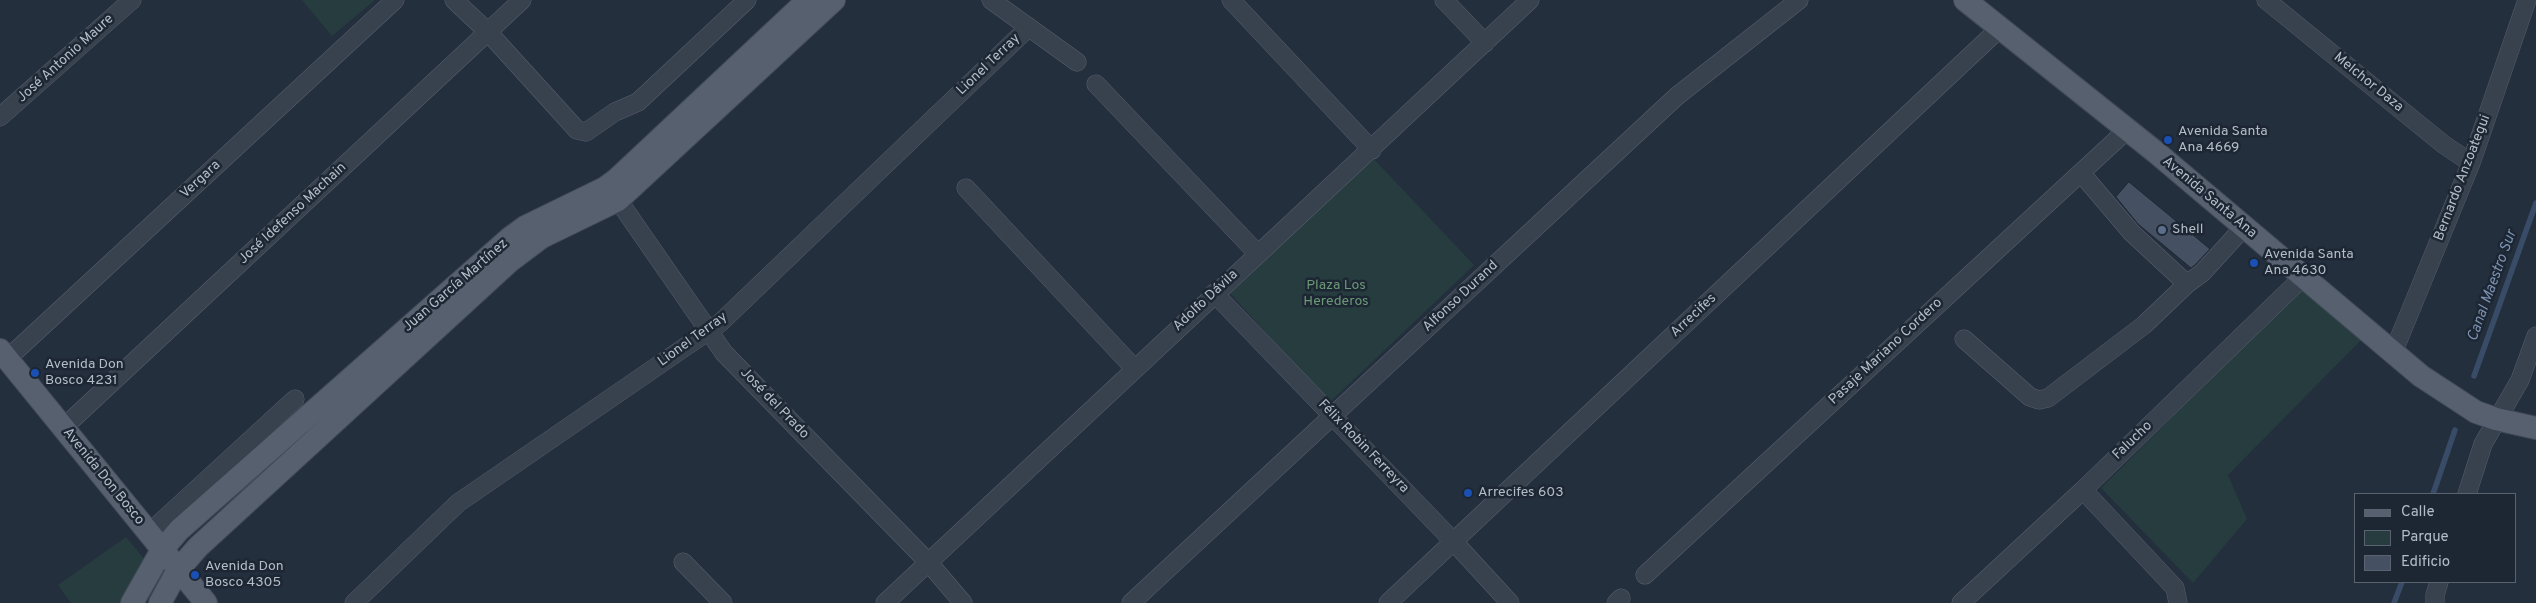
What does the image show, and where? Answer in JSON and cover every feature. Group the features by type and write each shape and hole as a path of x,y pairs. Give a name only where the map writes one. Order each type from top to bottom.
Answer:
{"main road":[{"name":"Juan García Martínez","path":"132,603 155,542 187,523 510,238 525,227 611,194 808,0"},
{"name":"Juan García Martínez","path":"160,603 178,570 198,547 510,261 542,237 611,194 834,0"},
{"name":"Avenida Santa Ana","path":"1974,3 2000,28 2127,130 2393,353 2440,390 2476,412 2496,419 2536,428"},
{"name":"Avenida Don Bosco","path":"4,355 206,603"}],"street":[{"name":"José Antonio Maure","path":"0,117 132,0"},
{"name":"Vergara","path":"4,355 395,0"},
{"path":"454,0 488,32 577,130 586,132 615,112 638,102 746,0"},
{"name":"José Idefenso Machain","path":"63,428 522,0"},
{"path":"991,0 1076,62"},
{"path":"1230,0 1372,150"},
{"path":"1444,0 1484,43"},
{"name":"Adolfo Dávila","path":"885,603 1214,293 1372,150 1530,0"},
{"name":"Alfonso Durand","path":"1131,603 1676,96 1799,0"},
{"name":"Melchor Daza","path":"2266,0 2443,144 2471,162"},
{"name":"Bernardo Anzoategui","path":"2393,353 2471,162 2527,0"},
{"name":"Lionel Terray","path":"354,603 458,503 708,332 1029,27"},
{"name":"Arrecifes","path":"1388,603 2000,28"},
{"path":"1096,84 1257,253"},
{"name":"Pasaje Mariano Cordero","path":"1645,575 2127,130"},
{"path":"2081,172 2132,233 2187,284"},
{"path":"966,188 1134,368"},
{"name":"José del Prado","path":"611,194 724,353 929,562 963,603"},
{"path":"1964,339 2030,397 2039,400 2048,398 2144,325 2187,284 2202,273 2244,228"},
{"name":"Falucho","path":"1961,603 2084,490 2303,276"},
{"name":"Félix Robin Ferreyra","path":"1214,293 1454,542 1510,603"},
{"path":"2467,493 2483,444 2520,380 2536,336"},
{"path":"155,542 295,398"},
{"path":"2084,490 2175,588 2178,603"},
{"path":"683,562 723,603"},
{"path":"2435,603 2439,583"}],"green space":[{"path":"302,0 375,0 332,36"},
{"name":"Plaza Los Herederos","path":"1372,157 1474,265 1329,403 1230,293"},
{"path":"2304,286 2364,337 2228,475 2247,519 2193,583 2101,488"},
{"path":"126,537 151,567 133,603 71,603 58,585"}],"building":[{"path":"2129,182 2210,249 2195,265 2191,268 2138,224 2116,197"}],"waterway":[{"name":"Canal Maestro Sur","path":"2474,376 2536,203"},
{"name":"Canal Maestro Sur","path":"2433,493 2455,430"},
{"name":"Canal Maestro Sur","path":"2394,603 2402,583"}],"place":[{"name":"Avenida Santa Ana 4669","path":"2168,140"},
{"name":"Shell","path":"2162,230"},
{"name":"Avenida Santa Ana 4630","path":"2254,263"},
{"name":"Avenida Don Bosco 4231","path":"35,373"},
{"name":"Arrecifes 603","path":"1468,493"},
{"name":"Avenida Don Bosco 4305","path":"195,575"}]}
